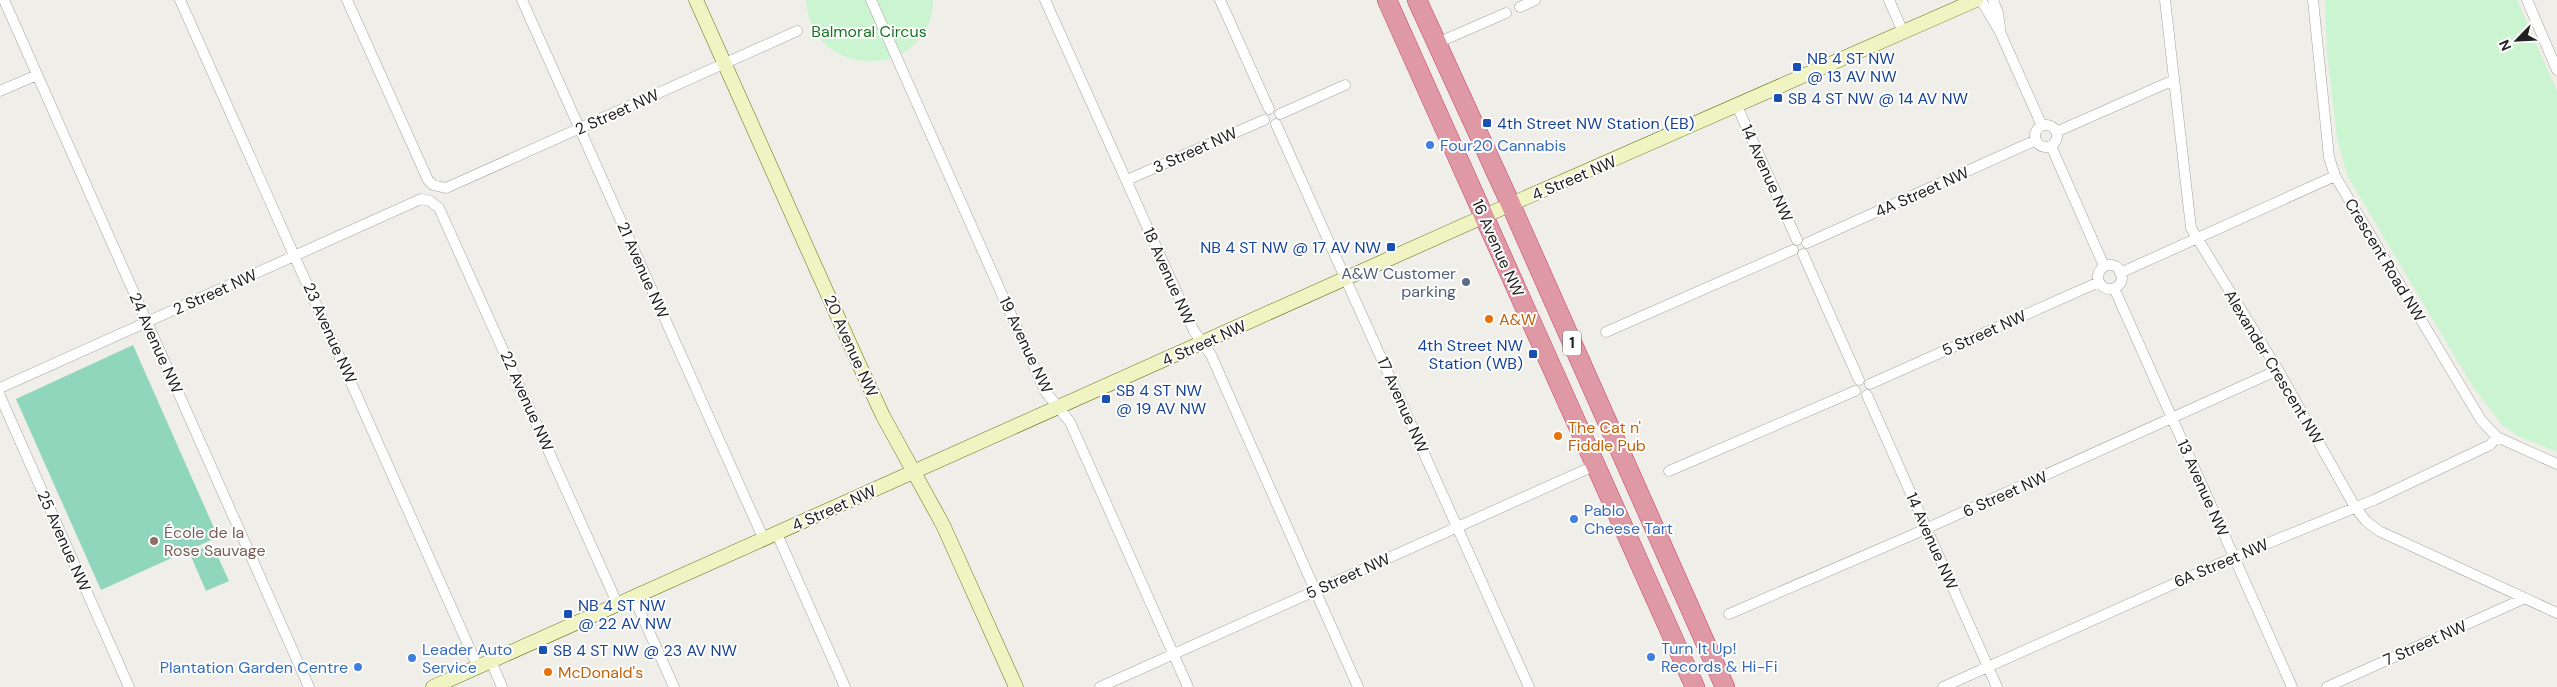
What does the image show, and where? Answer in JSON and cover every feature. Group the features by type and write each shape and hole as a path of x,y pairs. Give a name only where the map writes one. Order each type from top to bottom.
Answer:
{"highway":[{"name":"16 Avenue NW","path":"1387,0 1695,687"},
{"name":"16 Avenue NW","path":"1417,0 1511,205 1725,687"}],"street":[{"name":"24 Avenue NW","path":"4,0 309,687"},
{"name":"23 Avenue NW","path":"180,0 295,256 484,664 502,687"},
{"name":"2 Street NW","path":"348,0 428,180 436,186 446,188 797,31"},
{"name":"21 Avenue NW","path":"522,0 579,129 770,537 845,687"},
{"name":"20 Avenue NW","path":"696,0 858,362 913,472 943,525 1016,687"},
{"name":"19 Avenue NW","path":"871,0 1045,391 1070,422 1188,687"},
{"name":"18 Avenue NW","path":"1045,0 1194,331 1211,355 1358,687"},
{"path":"1220,0 1269,109"},
{"path":"1520,7 1535,0"},
{"path":"1889,0 1904,32"},
{"name":"4 Street NW","path":"433,687 1511,205 1976,0"},
{"path":"1981,0 2000,32 2042,126"},
{"path":"1993,0 1998,13 2000,32"},
{"name":"Alexander Crescent NW","path":"2165,0 2191,225 2197,238 2278,370 2355,507 2366,521 2379,531 2523,599 2557,613"},
{"name":"Crescent Road NW","path":"2313,0 2329,157 2335,176 2460,388 2481,420 2497,437 2557,464"},
{"path":"2526,0 2557,70"},
{"path":"1437,43 1506,13"},
{"path":"0,91 37,75"},
{"path":"2056,132 2174,80"},
{"path":"1278,119 1276,109 1269,109 1264,114 1264,120 1269,124 1345,85"},
{"name":"14 Avenue NW","path":"1737,106 1859,380"},
{"name":"17 Avenue NW","path":"1278,119 1346,280 1529,687"},
{"name":"3 Street NW","path":"1127,180 1264,120"},
{"path":"2049,125 2056,132 2057,138 2051,146 2042,146 2036,140 2036,133 2042,126 2049,125"},
{"name":"4A Street NW","path":"1606,332 2036,140"},
{"path":"2051,146 2104,266"},
{"path":"2120,273 2335,176"},
{"name":"2 Street NW","path":"0,388 421,199 430,201"},
{"name":"22 Avenue NW","path":"430,201 440,208 618,605"},
{"path":"2104,266 2112,266 2120,273 2120,283 2114,288 2107,289 2099,282 2098,275 2104,266"},
{"name":"5 Street NW","path":"1870,384 2099,282"},
{"name":"13 Avenue NW","path":"2114,288 2292,687"},
{"name":"6 Street NW","path":"1729,614 1926,529 2278,370"},
{"path":"1864,379 1870,384 1871,389 1867,395 1858,395 1855,391 1855,384 1859,380 1864,379"},
{"path":"1669,471 1855,391"},
{"name":"14 Avenue NW","path":"1867,395 1997,687"},
{"name":"25 Avenue NW","path":"0,396 129,687"},
{"name":"6A Street NW","path":"1943,687 2234,557 2374,500 2490,445 2497,437"},
{"name":"5 Street NW","path":"1100,687 1596,465"},
{"path":"634,598 674,687"},
{"name":"7 Street NW","path":"2327,687 2523,599"}],"green space":[{"name":"Balmoral Circus","path":"806,0 933,0 927,26 913,45 894,57 871,61 848,58 828,46 813,27"},
{"path":"2325,0 2517,0 2557,91 2557,452 2518,436 2503,426 2473,387 2348,177 2337,138 2327,53"},
{"path":"133,345 218,537 101,590 16,399"},
{"path":"212,544 229,581 206,591 190,554"}],"place":[{"name":"NB 4 ST NW @ 13 AV NW","path":"1797,67"},
{"name":"SB 4 ST NW @ 14 AV NW","path":"1778,98"},
{"name":"4th Street NW Station (EB)","path":"1487,123"},
{"name":"Four20 Cannabis","path":"1430,145"},
{"name":"NB 4 ST NW @ 17 AV NW","path":"1391,247"},
{"name":"A&W Customer parking","path":"1466,282"},
{"name":"A&W","path":"1489,319"},
{"name":"4th Street NW Station (WB)","path":"1533,354"},
{"name":"SB 4 ST NW @ 19 AV NW","path":"1106,399"},
{"name":"The Cat n' Fiddle Pub","path":"1558,436"},
{"name":"Pablo Cheese Tart","path":"1574,519"},
{"name":"École de la Rose Sauvage","path":"154,541"},
{"name":"NB 4 ST NW @ 22 AV NW","path":"568,614"},
{"name":"SB 4 ST NW @ 23 AV NW","path":"543,650"},
{"name":"Turn It Up! Records & Hi-Fi","path":"1651,657"},
{"name":"Leader Auto Service","path":"412,658"},
{"name":"Plantation Garden Centre","path":"358,667"},
{"name":"McDonald's","path":"548,672"}]}
